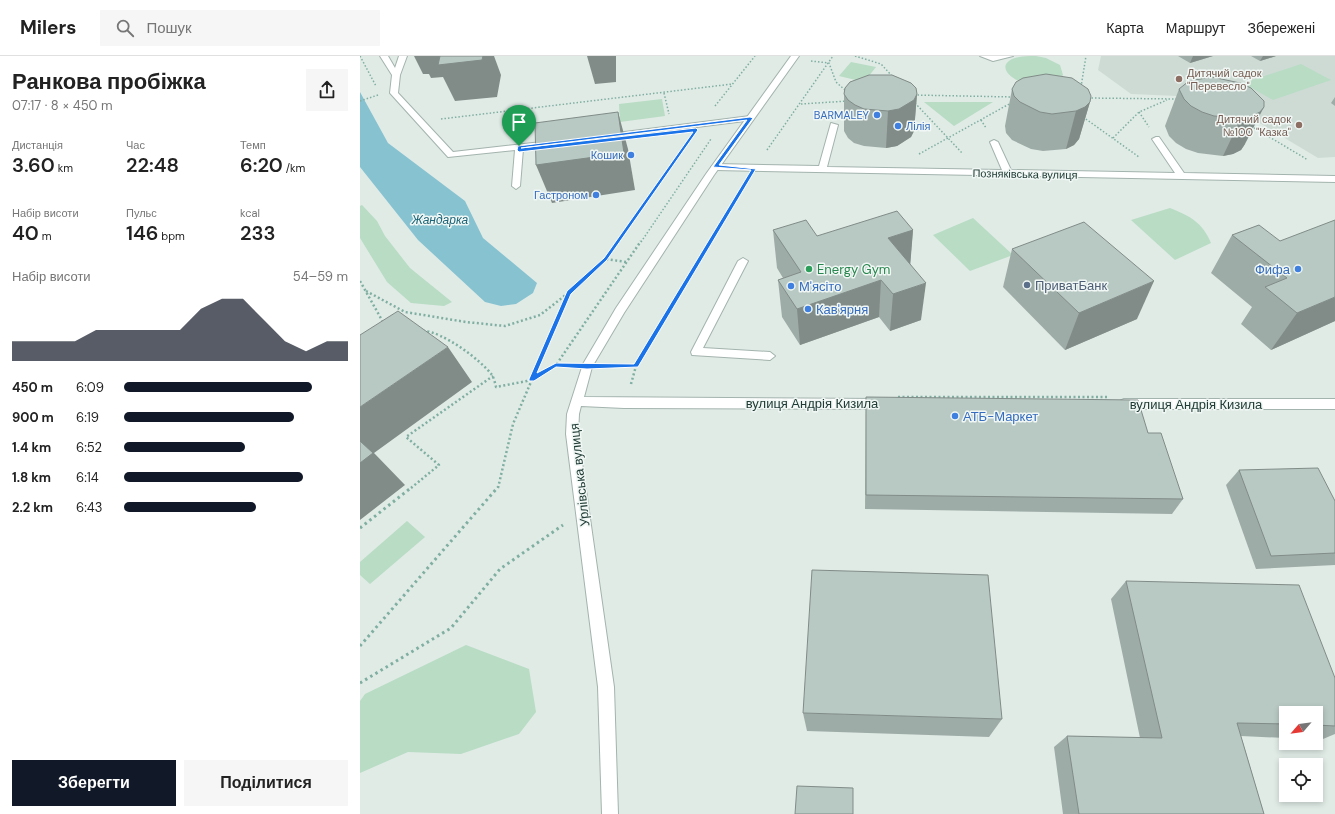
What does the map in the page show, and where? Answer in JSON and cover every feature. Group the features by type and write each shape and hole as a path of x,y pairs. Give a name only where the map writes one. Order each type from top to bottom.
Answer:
{"street":[{"path":"384,56 396,75"},
{"path":"403,56 396,75 394,93 451,154 557,142"},
{"name":"Урлівська вулиця","path":"610,814 606,687 572,434 573,414 587,367 620,311 715,167 795,56"},
{"path":"984,56 993,59 1009,56"},
{"path":"603,136 750,118"},
{"path":"822,170 834,125"},
{"path":"1156,139 1182,177"},
{"path":"994,142 1008,173"},
{"path":"516,186 519,146"},
{"name":"Позняківська вулиця","path":"715,167 754,169 1335,179"},
{"path":"743,261 696,352 770,356"},
{"name":"вулиця Андрія Кизила","path":"577,400 624,403 896,400"},
{"name":"вулиця Андрія Кизила","path":"1111,400 1335,404"}],"path":[{"path":"360,56 377,88"},
{"path":"366,291 405,312 466,322 505,326 540,315 569,293 606,259 700,125 755,56"},
{"path":"630,389 636,366 754,169 833,56"},
{"path":"855,56 881,64 894,79"},
{"path":"1081,91 1086,56"},
{"path":"829,63 836,82 848,92"},
{"path":"421,122 732,84"},
{"path":"360,102 368,97 380,94 383,98"},
{"path":"908,95 1014,97"},
{"path":"1087,98 1183,99"},
{"path":"1113,138 1139,112 1168,99"},
{"path":"913,100 967,158"},
{"path":"800,104 851,101"},
{"path":"914,157 1015,101"},
{"path":"1082,116 1142,159"},
{"path":"423,331 429,331 445,337 493,376 496,387 532,379 556,365 700,153 724,122"},
{"path":"1246,123 1313,163"},
{"path":"606,259 626,262"},
{"path":"360,281 384,325"},
{"path":"360,646 498,487 514,424 569,293"},
{"path":"556,365 587,367 636,366"},
{"path":"360,528 439,465 406,437 493,376"},
{"path":"896,400 1111,400"},
{"path":"360,683 451,628 500,569 583,511"}],"shaded area":[{"path":"1101,56 1335,56 1335,157 1318,158 1208,92 1177,96 1131,94 1098,70"}],"green space":[{"path":"1036,56 1046,58 1060,65 1063,75 1060,79 1025,83 1016,80 1008,74 1005,66 1012,59"},
{"path":"851,62 876,67 864,82 839,76"},
{"path":"1301,64 1331,80 1273,100 1243,83"},
{"path":"662,99 665,116 620,122 619,104"},
{"path":"924,102 993,102 954,126"},
{"path":"362,205 377,221 385,236 410,268 452,302 444,306 411,303 387,282 360,238 360,206"},
{"path":"1170,208 1195,221 1204,230 1211,243 1175,260 1131,220"},
{"path":"973,218 1013,255 970,271 933,235"},
{"path":"407,521 425,537 370,584 360,575 360,562"},
{"path":"466,645 529,669 536,712 519,734 461,754 408,752 360,773 360,701 365,694"}],"water":[{"name":"Жандарка","path":"360,92 388,143 465,201 483,238 537,283 533,293 516,304 501,306 485,302 418,240 360,167"}],"building":[{"path":"440,56 483,56 482,60 438,65"},
{"path":"1046,74 1072,78 1088,89 1091,96 1090,102 1085,107 1076,111 1052,114 1040,112 1020,102 1014,96 1012,89 1016,82 1023,78"},
{"path":"869,75 892,75 911,83 916,88 917,94 914,100 899,109 888,111 864,109 848,100 844,94 845,88 850,82"},
{"path":"1212,77 1240,83 1251,88 1264,101 1264,107 1260,112 1252,116 1241,118 1214,116 1191,106 1184,99 1179,89 1189,81"},
{"path":"618,112 624,153 536,165 535,123"},
{"path":"897,211 913,230 888,238 926,283 893,294 881,280 797,309 778,280 801,272 773,230 806,220 817,236"},
{"path":"1335,220 1335,297 1297,313 1265,287 1287,278 1232,235 1259,225 1280,241"},
{"path":"1084,222 1154,281 1079,313 1012,249"},
{"path":"398,311 448,347 360,407 360,335"},
{"path":"866,397 1138,400 1148,433 1161,433 1183,499 866,495"},
{"path":"360,441 373,453 360,463"},
{"path":"1318,468 1335,501 1335,553 1271,556 1239,470"},
{"path":"812,570 988,575 1002,719 803,713"},
{"path":"1126,581 1299,585 1335,678 1335,726 1323,725 1323,706 1279,706 1279,724 1237,723 1264,814 1079,814 1067,736 1162,738"},
{"path":"797,786 853,788 853,814 795,814"}],"place":[{"name":"Дитячий садок \"Перевесло\"","path":"1179,79"},
{"name":"BARMALEY","path":"877,115"},
{"name":"Дитячий садок №100 \"Казка\"","path":"1299,125"},
{"name":"Лілія","path":"898,126"},
{"name":"Кошик","path":"631,155"},
{"name":"Гастроном","path":"596,195"},
{"name":"Energy Gym","path":"809,269"},
{"name":"Фифа","path":"1298,269"},
{"name":"ПриватБанк","path":"1027,285"},
{"name":"М'ясіто","path":"791,286"},
{"name":"Кав'ярня","path":"808,309"},
{"name":"АТБ-Маркет","path":"955,416"}],"route":[{"path":"750,118 715,167 754,169 636,366 587,367 556,365 532,379 569,293 606,259 696,130 519,150 519,146 750,118"}]}
